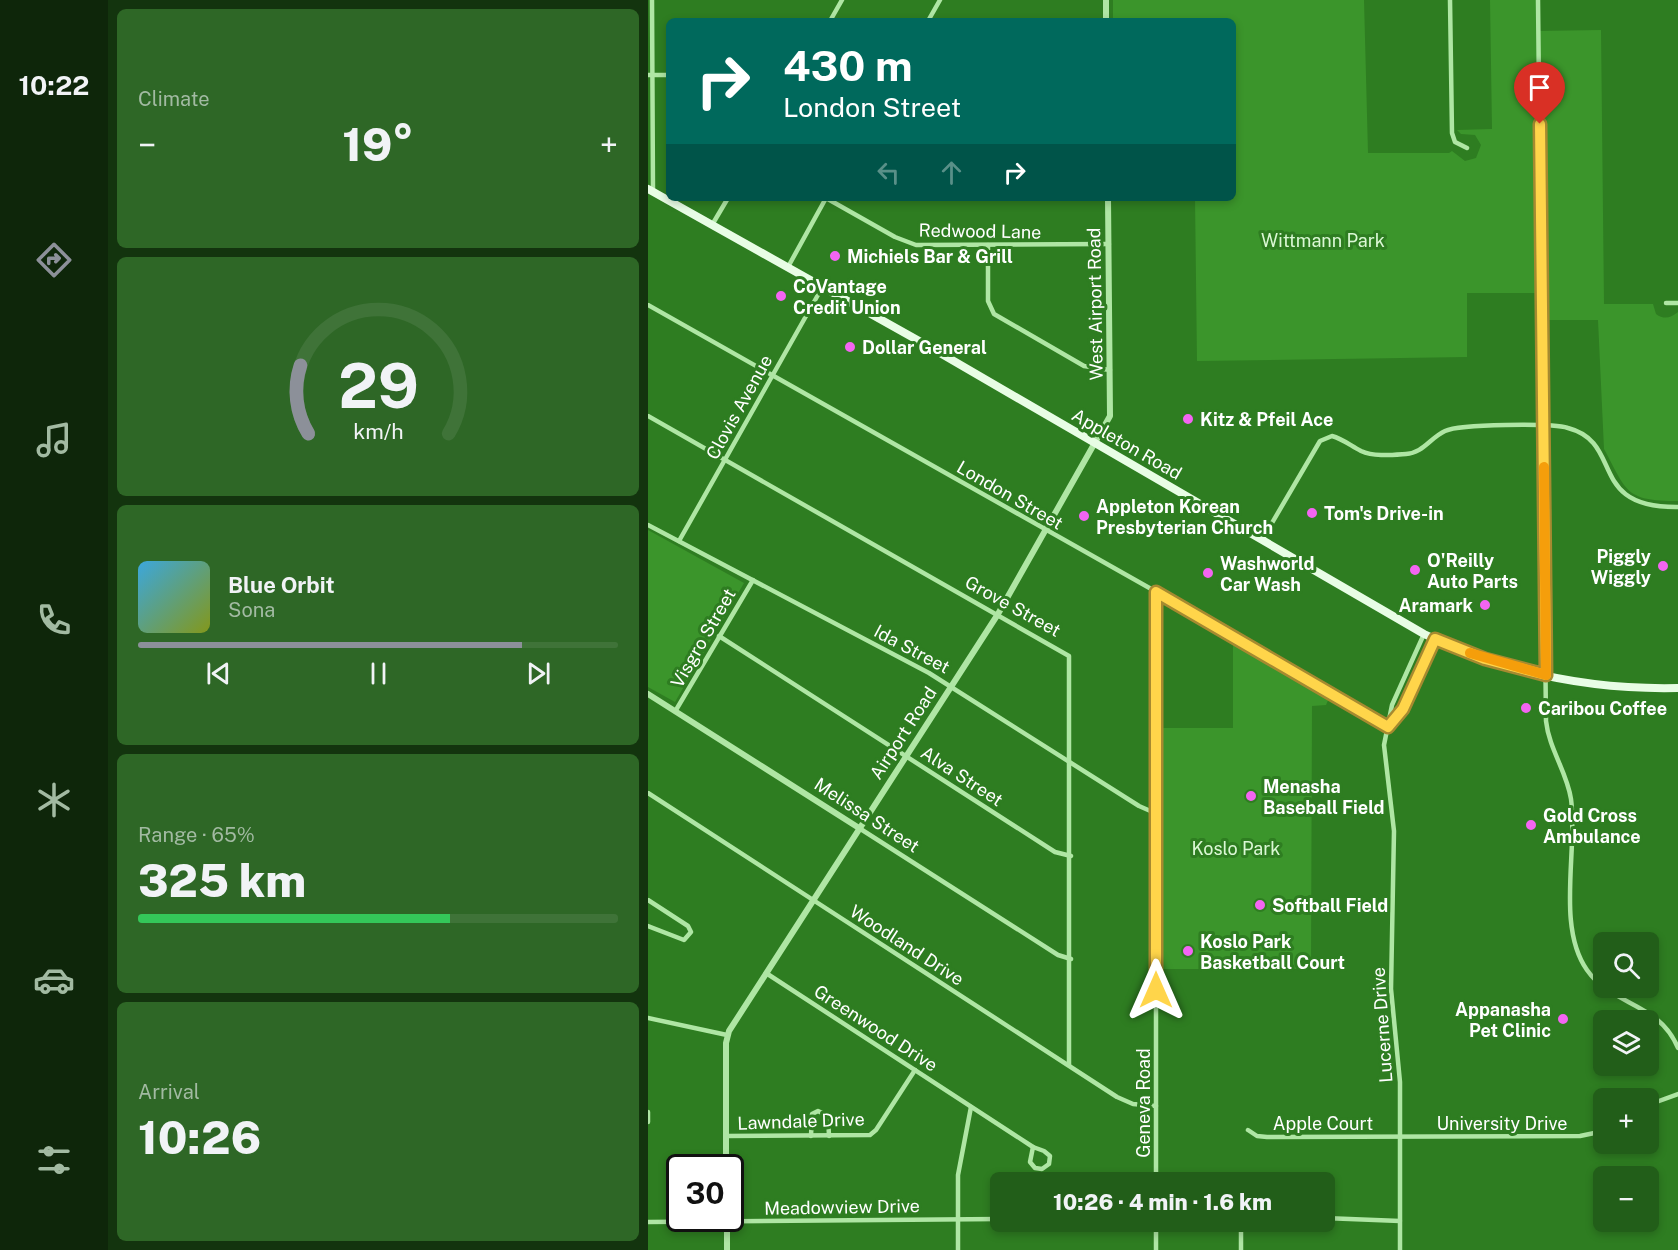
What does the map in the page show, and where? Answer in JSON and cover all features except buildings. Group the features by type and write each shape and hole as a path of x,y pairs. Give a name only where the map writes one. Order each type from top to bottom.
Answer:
{"main road":[{"name":"Appleton Road","path":"651,190 666,199"},
{"name":"Appleton Road","path":"670,201 1095,442 1424,634 1485,659 1546,675 1619,687 1678,688"}],"street":[{"path":"651,190 652,0"},
{"path":"832,18 842,0"},
{"path":"930,18 940,0"},
{"path":"1106,0 1106,18"},
{"path":"1450,0 1452,133 1455,142 1467,148"},
{"path":"1538,0 1547,732 1570,798 1572,925 1577,951 1594,978 1613,994 1655,1016 1670,1033 1678,1048"},
{"path":"712,225 726,201"},
{"path":"788,267 824,201"},
{"name":"Redwood Lane","path":"832,201 909,243 930,246 1109,244"},
{"name":"West Airport Road","path":"1095,442 1110,416 1108,201"},
{"path":"988,245 988,301 994,314 1084,366 1110,370"},
{"name":"Clovis Avenue","path":"679,542 823,286"},
{"path":"1666,303 1678,303"},
{"name":"London Street","path":"648,305 1156,592 1388,727"},
{"name":"Grove Street","path":"648,416 1069,656 1071,856 1069,1065"},
{"path":"1262,540 1320,441 1328,437 1336,437 1369,454 1409,454 1453,428 1543,426 1568,428 1593,443 1609,475 1626,496 1652,507 1678,507"},
{"name":"Airport Road","path":"728,1035 998,614 1095,442"},
{"name":"Ida Street","path":"648,525 951,686 1155,813"},
{"name":"Visgro Street","path":"676,710 753,580"},
{"name":"Geneva Road","path":"1156,592 1156,1172"},
{"name":"Lucerne Drive","path":"1400,1250 1400,1082 1391,996 1394,831 1384,745 1392,705 1424,634"},
{"name":"Alva Street","path":"719,636 1055,852 1071,856"},
{"path":"1388,727 1403,709 1435,639"},
{"name":"Melissa Street","path":"648,694 1058,955 1071,959"},
{"name":"Woodland Drive","path":"648,793 1127,1102 1156,1106"},
{"path":"648,900 688,926 691,932 688,938 681,939 648,926"},
{"name":"Greenwood Drive","path":"766,973 1034,1147"},
{"path":"648,1018 728,1035 726,1154"},
{"name":"Lawndale Drive","path":"726,1136 829,1136 874,1132 915,1070"},
{"path":"1659,1102 1678,1094"},
{"path":"958,1250 958,1175 971,1107"},
{"path":"812,1136 812,1114 818,1111 828,1116 829,1136"},
{"path":"648,1112 648,1122"},
{"name":"Apple Court","path":"1248,1130 1262,1137 1400,1136"},
{"name":"University Drive","path":"1400,1136 1580,1136 1593,1133"},
{"path":"1034,1147 1050,1156 1049,1164 1042,1169 1035,1168 1030,1162 1034,1147"},
{"path":"1335,1218 1400,1221"},
{"name":"Meadowview Drive","path":"744,1220 990,1219"},
{"name":"Meadowview Drive","path":"648,1222 666,1222"},
{"path":"727,1232 727,1250"},
{"path":"1156,1232 1156,1250"},
{"path":"1241,1232 1241,1250"}],"green space":[{"name":"Wittmann Park","path":"1113,0 1364,0 1368,153 1449,153 1452,151 1465,161 1476,158 1481,145 1475,135 1461,134 1457,130 1492,129 1490,0 1536,0 1537,31 1601,30 1604,304 1653,304 1656,314 1665,318 1678,312 1678,501 1647,499 1629,491 1604,449 1598,320 1546,320 1544,175 1537,176 1538,293 1467,293 1467,357 1197,361 1195,201 1236,201 1236,18 1113,18"},
{"path":"648,530 744,583 675,702 648,687"},
{"name":"Koslo Park","path":"1233,641 1329,698 1326,705 1312,706 1311,969 1161,969 1161,728 1233,728"}],"slow traffic":[{"path":"1470,653 1508,666 1546,675 1544,467"}],"place":[{"name":"Michiels Bar & Grill","path":"835,256"},
{"name":"CoVantage Credit Union","path":"781,296"},
{"name":"Dollar General","path":"850,347"},
{"name":"Kitz & Pfeil Ace","path":"1188,419"},
{"name":"Tom's Drive-in","path":"1312,513"},
{"name":"Appleton Korean Presbyterian Church","path":"1084,516"},
{"name":"Piggly Wiggly","path":"1663,566"},
{"name":"O'Reilly Auto Parts","path":"1415,570"},
{"name":"Washworld Car Wash","path":"1208,573"},
{"name":"Aramark","path":"1485,605"},
{"name":"Caribou Coffee","path":"1526,708"},
{"name":"Menasha Baseball Field","path":"1251,796"},
{"name":"Gold Cross Ambulance","path":"1531,825"},
{"name":"Softball Field","path":"1260,905"},
{"name":"Koslo Park Basketball Court","path":"1188,951"},
{"name":"Appanasha Pet Clinic","path":"1563,1019"}],"route":[{"path":"1156,990 1156,592 1388,727 1403,709 1435,639 1485,659 1546,675 1540,124"}]}
